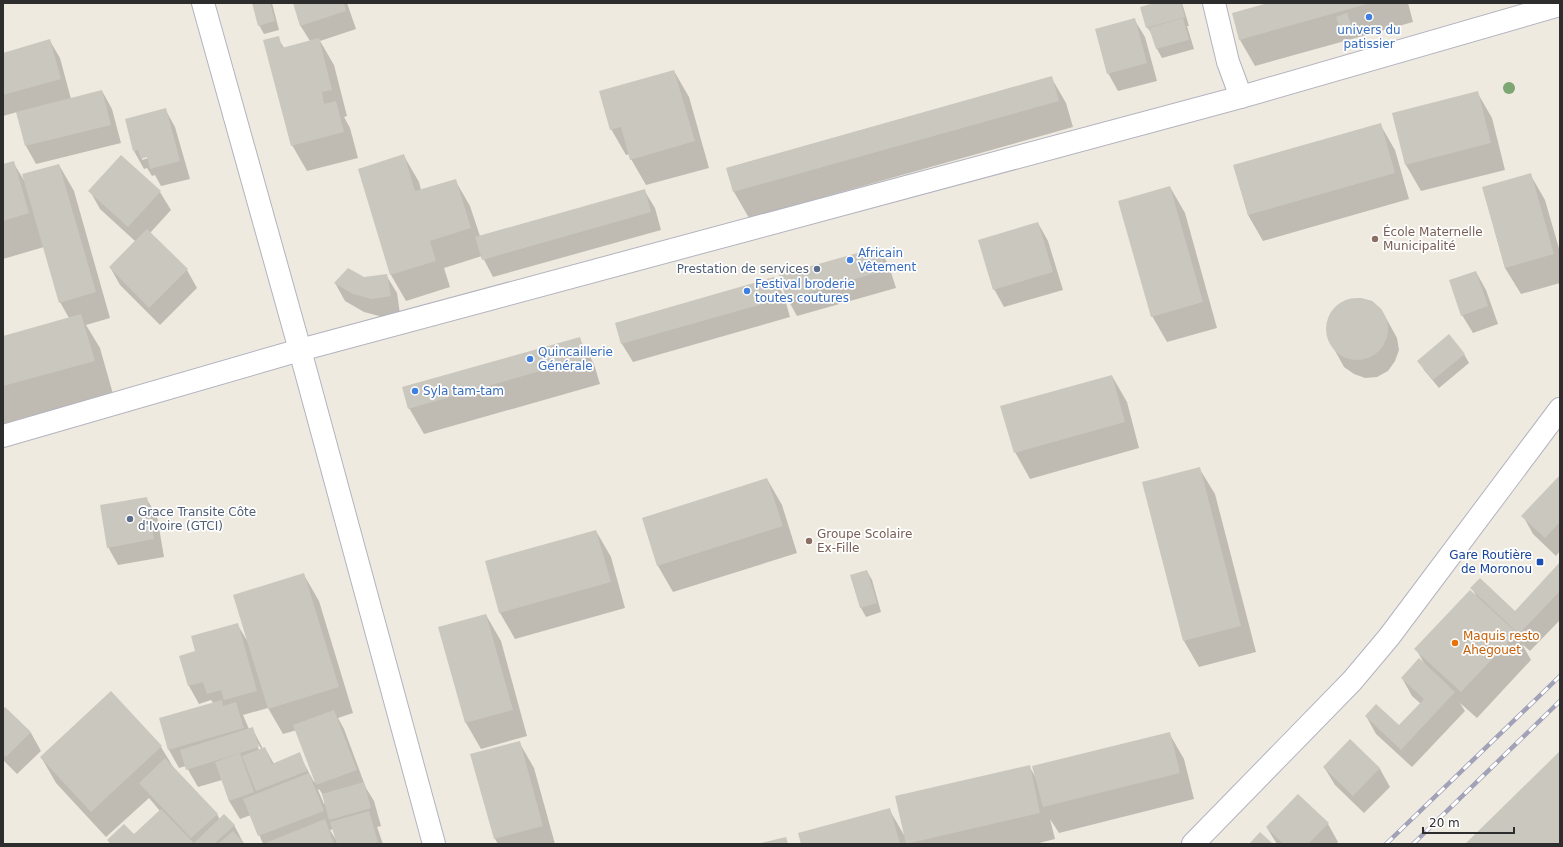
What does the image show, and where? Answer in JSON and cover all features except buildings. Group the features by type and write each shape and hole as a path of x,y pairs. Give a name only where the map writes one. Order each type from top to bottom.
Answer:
{"street":[{"path":"203,3 300,350 434,844"},
{"path":"1214,3 1228,62 1241,97"},
{"path":"3,436 300,350 1241,97 1560,5"},
{"path":"1193,844 1352,681 1380,648 1560,408"}],"railway":[{"path":"1386,844 1560,676"},
{"path":"1413,844 1560,701"}],"place":[{"name":"univers du patissier","path":"1369,17"},
{"name":"École Maternelle Municipalité","path":"1375,239"},
{"name":"Africain Vêtement","path":"850,260"},
{"name":"Prestation de services","path":"817,269"},
{"name":"Festival broderie toutes coutures","path":"747,291"},
{"name":"Quincaillerie Générale","path":"530,359"},
{"name":"Syla tam-tam","path":"415,391"},
{"name":"Grace Transite Côte d'Ivoire (GTCI)","path":"130,519"},
{"name":"Groupe Scolaire Ex-Fille","path":"809,541"},
{"name":"Gare Routière de Moronou","path":"1540,562"},
{"name":"Maquis resto Ahegouet","path":"1455,643"}]}
